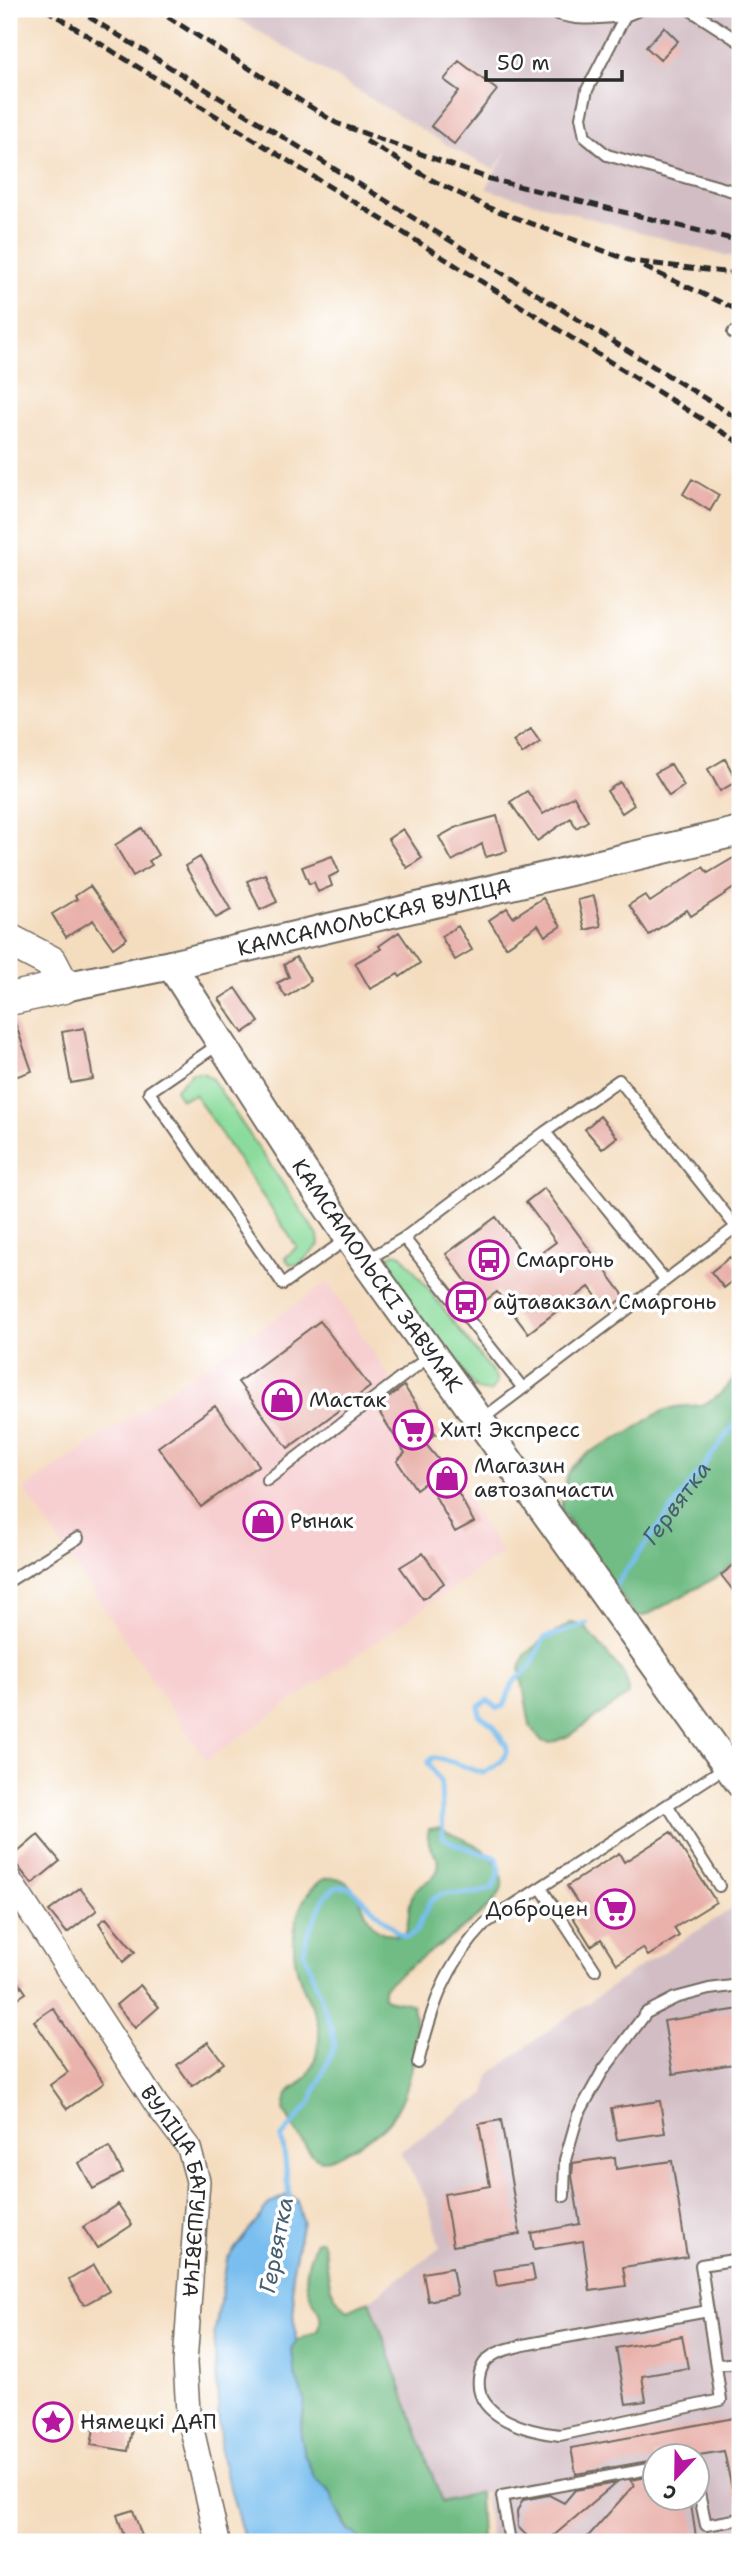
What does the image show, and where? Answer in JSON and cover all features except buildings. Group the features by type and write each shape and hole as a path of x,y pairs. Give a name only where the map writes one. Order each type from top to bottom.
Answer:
{"main road":[{"path":"9,940 51,962 64,987"},
{"name":"КАМСАМОЛЬСКАЯ ВУЛІЦА","path":"9,999 64,987"}],"street":[{"name":"КАМСАМОЛЬСКАЯ ВУЛІЦА","path":"64,987 171,965 740,831"},
{"name":"КАМСАМОЛЬСКІ ЗАВУЛАК","path":"171,965 349,1238 734,1775"},
{"name":"ВУЛІЦА БАГУШЭВІЧА","path":"9,1879 156,2104 188,2148 198,2181 185,2362 188,2412 218,2542"}],"lane":[{"path":"546,9 558,15 588,20 625,16 642,9"},
{"path":"689,9 740,42"},
{"path":"625,16 587,90 581,117 585,137 607,155 740,194"},
{"path":"221,1042 149,1092 283,1284 349,1238"},
{"path":"365,1261 404,1238 619,1080 736,1227 480,1421"},
{"path":"545,1132 665,1280"},
{"path":"404,1238 522,1387"},
{"path":"267,1480 431,1355"},
{"path":"9,1581 78,1538"},
{"path":"418,2063 432,2007 467,1942 486,1923 668,1806 734,1775"},
{"path":"668,1806 719,1886"},
{"path":"541,1888 595,1970"},
{"path":"565,2196 565,2160 578,2115 602,2073 646,2013 675,1998 709,1989 740,1985"},
{"path":"708,2311 523,2345 494,2354 479,2372 478,2385 482,2398 492,2410 513,2424 534,2432 560,2435 721,2400 716,2365 708,2311 701,2265 740,2259"},
{"path":"716,2365 740,2363"},
{"path":"510,2542 502,2496 640,2471"},
{"path":"703,2512 706,2525 740,2519"}],"shaded area":[{"path":"222,9 740,9 740,258 486,189 510,146 494,170 454,149"},
{"name":"Рынак","path":"328,1282 502,1553 206,1761 24,1489"},
{"path":"740,1904 740,2542 491,2542 484,2491 442,2503 370,2300 440,2248 427,2200 400,2152 465,2106 486,2095 489,2075 641,1966"}],"green space":[{"path":"192,1073 203,1073 212,1079 318,1236 319,1245 299,1265 290,1264 285,1258 297,1247 195,1095 181,1099 175,1090"},
{"path":"395,1253 402,1255 495,1376 497,1383 490,1392 477,1390 384,1270 388,1257"},
{"path":"740,1366 740,1560 721,1575 645,1616 635,1616 561,1510 566,1478 585,1455 630,1432 655,1415 672,1408 709,1402 725,1388"},
{"path":"571,1623 584,1626 624,1674 628,1695 568,1736 551,1743 542,1741 530,1726 520,1668 525,1655 542,1640"},
{"path":"438,1828 483,1849 498,1868 502,1887 497,1898 485,1910 383,1988 384,1998 413,2005 415,2048 404,2094 391,2119 375,2134 336,2156 325,2160 318,2158 306,2147 284,2111 290,2091 305,2079 311,2070 319,2041 318,2022 301,1982 295,1957 295,1929 302,1904 318,1883 328,1878 336,1878 354,1890 372,1925 390,1935 405,1935 414,1892 434,1876 438,1869 439,1864 428,1836 429,1829"},
{"path":"316,2241 322,2241 331,2286 340,2302 348,2310 370,2300 442,2502 479,2492 481,2542 361,2542 348,2530 331,2493 314,2477 300,2436 304,2410 292,2351 296,2341 318,2331 320,2325 319,2313 306,2280"}],"water":[{"path":"289,2194 297,2201 303,2221 292,2273 296,2341 292,2351 295,2375 305,2402 300,2436 314,2477 331,2493 347,2530 354,2533 361,2542 245,2542 221,2456 214,2338 227,2259 270,2203"}],"waterway":[{"name":"Гервятка","path":"614,1587 740,1417"},
{"name":"Гервятка","path":"289,2194 281,2138 310,2103 335,2045 304,1951 307,1936 326,1894 337,1887 350,1887 397,1932 407,1937 416,1932 430,1901 442,1894 478,1893 493,1888 500,1871 497,1858 454,1844 443,1837 441,1783 428,1763 432,1758 437,1758 483,1773 499,1763 505,1756 507,1747 493,1725 479,1715 479,1706 488,1700 497,1708 504,1706 513,1683 531,1666 544,1638 587,1624"}],"railway":[{"path":"45,9 740,443"},
{"path":"76,9 740,420"},
{"path":"155,9 336,123 490,179 740,241"},
{"path":"366,141 432,180 487,207 631,261 740,274"},
{"path":"644,267 740,311"}],"place":[{"name":"Смаргонь","path":"489,1260"},
{"name":"аўтавакзал Смаргонь","path":"466,1302"},
{"name":"Мастак","path":"282,1400"},
{"name":"Хит! Экспресс","path":"413,1430"},
{"name":"Магазин автозапчасти","path":"447,1478"},
{"name":"Рынак","path":"263,1521"},
{"name":"Доброцен","path":"615,1909"},
{"name":"Нямецкі ДАП","path":"53,2422"}]}
